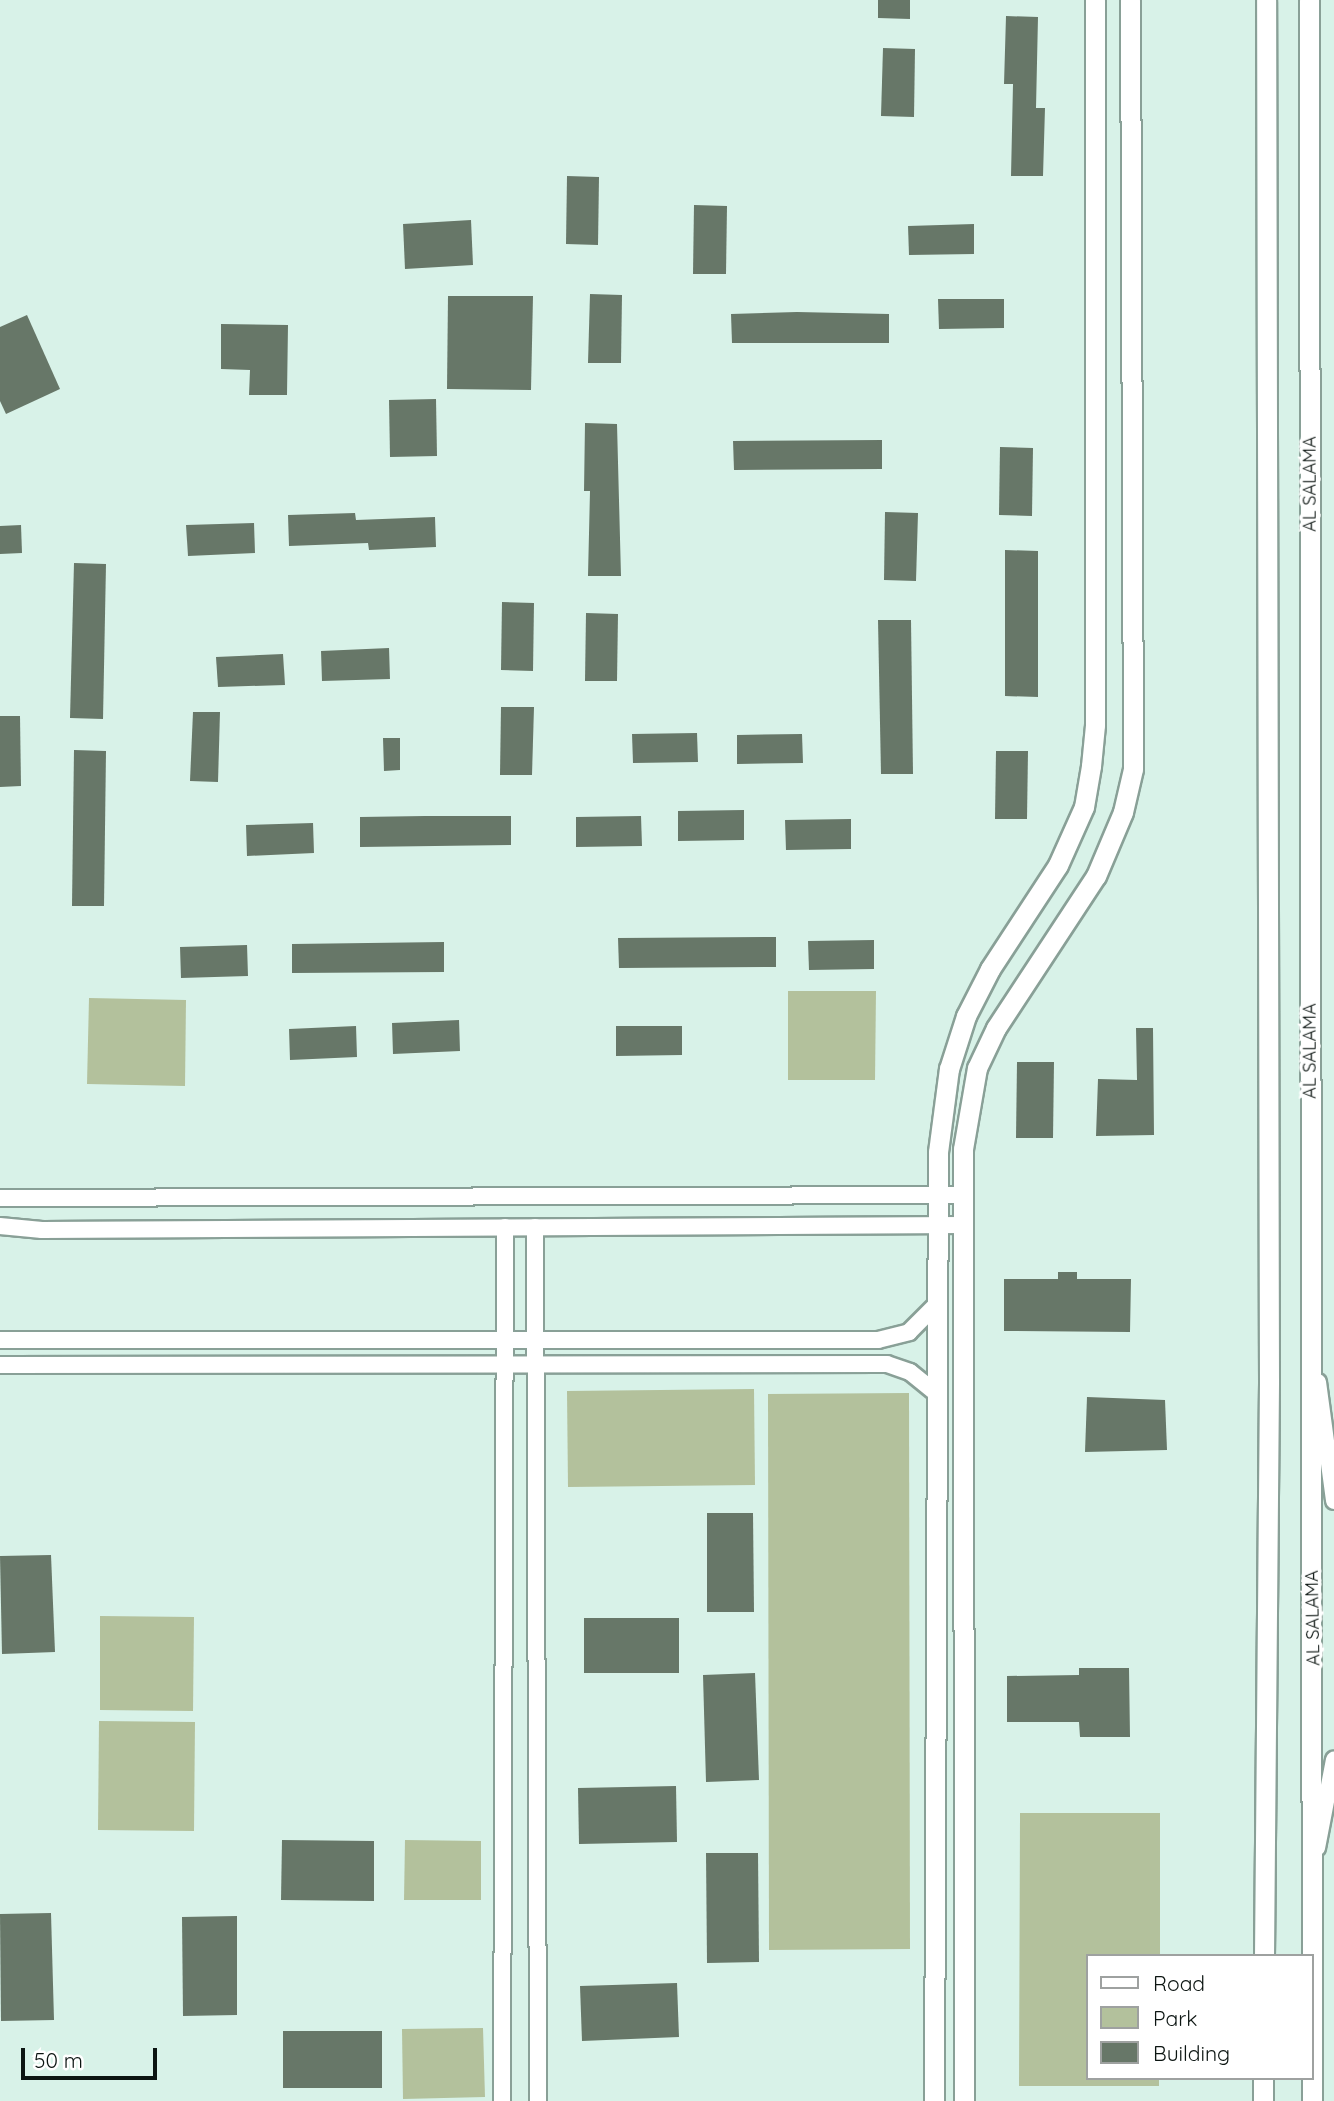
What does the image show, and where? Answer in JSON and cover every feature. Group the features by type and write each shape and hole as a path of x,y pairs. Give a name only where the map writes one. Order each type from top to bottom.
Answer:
{"street":[{"path":"934,2101 937,1304 941,1114 949,1069 966,1016 990,969 1058,865 1084,807 1091,766 1095,725 1095,0"},
{"path":"964,2101 963,1195 966,1111 978,1068 996,1028 1101,867 1123,812 1133,769 1130,0"},
{"path":"1264,1954 1269,1381 1266,0"},
{"name":"AL SALAMA","path":"1310,0 1310,1326 1315,1861 1313,2021"},
{"path":"0,1198 963,1195"},
{"path":"0,1226 42,1230 963,1225"},
{"path":"502,2101 505,1227"},
{"path":"535,1227 538,2101"},
{"path":"0,1340 877,1340 909,1332 937,1304"},
{"path":"1310,1326 1334,1501"},
{"path":"0,1366 887,1364 910,1372 937,1394"},
{"path":"1315,1861 1334,1760"},
{"name":"AL SALAMA","path":"1312,2080 1312,2101"}],"green space":[{"path":"788,991 876,991 875,1080 788,1080"},
{"path":"89,998 186,1000 185,1086 87,1084"},
{"path":"754,1389 755,1485 568,1487 567,1391"},
{"path":"909,1393 910,1949 769,1950 768,1394"},
{"path":"100,1616 194,1617 193,1711 100,1710"},
{"path":"99,1721 195,1722 194,1831 98,1830"},
{"path":"1020,1813 1160,1813 1160,1954 1086,1954 1086,2080 1159,2080 1159,2086 1019,2086"},
{"path":"405,1840 481,1841 481,1900 404,1900"},
{"path":"483,2028 485,2097 403,2099 402,2029"}],"building":[{"path":"878,0 910,0 910,19 878,18"},
{"path":"1006,16 1038,17 1036,108 1045,108 1043,176 1011,176 1013,84 1004,84"},
{"path":"883,48 915,49 914,117 881,116"},
{"path":"567,176 599,177 598,245 566,244"},
{"path":"694,205 727,206 726,274 693,274"},
{"path":"471,220 473,265 405,269 403,224"},
{"path":"974,224 974,254 909,255 908,226"},
{"path":"590,294 622,295 621,363 588,363"},
{"path":"448,296 533,296 531,390 447,389"},
{"path":"938,299 1004,299 1004,328 939,329"},
{"path":"731,314 889,314 889,343 732,343"},
{"path":"27,315 60,389 6,414 0,401 0,327"},
{"path":"221,324 288,325 287,395 249,395 250,370 221,369"},
{"path":"436,399 437,456 390,457 389,400"},
{"path":"585,423 617,424 621,576 588,576 590,491 584,491"},
{"path":"882,440 882,469 734,470 733,441"},
{"path":"1000,447 1033,448 1032,516 999,515"},
{"path":"885,512 918,513 916,581 884,580"},
{"path":"355,513 356,520 435,517 436,547 369,550 368,543 289,546 288,515"},
{"path":"254,523 255,553 188,556 186,525"},
{"path":"21,525 22,553 0,554 0,526"},
{"path":"1005,550 1038,551 1038,697 1005,696"},
{"path":"74,563 106,564 103,719 70,718"},
{"path":"502,602 534,603 533,671 501,670"},
{"path":"586,613 618,614 617,681 585,681"},
{"path":"878,620 911,620 913,774 881,774"},
{"path":"389,648 390,679 322,681 321,651"},
{"path":"283,654 285,685 218,687 216,657"},
{"path":"501,707 534,707 532,775 500,775"},
{"path":"193,712 220,712 218,782 190,781"},
{"path":"0,716 20,716 21,786 0,787"},
{"path":"697,733 698,762 633,763 632,734"},
{"path":"802,734 803,763 737,764 737,735"},
{"path":"383,738 400,738 400,770 384,771"},
{"path":"74,750 106,751 104,906 72,906"},
{"path":"996,751 1028,751 1027,819 995,819"},
{"path":"744,810 744,840 678,841 678,811"},
{"path":"511,816 511,845 360,847 360,817"},
{"path":"641,816 642,846 576,847 576,817"},
{"path":"851,819 851,849 786,850 785,820"},
{"path":"313,823 314,853 247,856 246,825"},
{"path":"776,937 776,967 619,968 618,938"},
{"path":"874,940 874,969 809,970 808,941"},
{"path":"444,942 444,972 292,973 292,944"},
{"path":"247,945 248,976 181,978 180,947"},
{"path":"459,1020 460,1051 393,1054 392,1023"},
{"path":"356,1026 357,1057 290,1060 289,1029"},
{"path":"616,1026 682,1026 682,1055 616,1056"},
{"path":"1136,1028 1153,1028 1154,1135 1096,1136 1098,1079 1137,1080"},
{"path":"1017,1062 1054,1062 1053,1138 1016,1138"},
{"path":"1058,1272 1077,1272 1077,1279 1131,1279 1130,1332 1004,1331 1004,1279 1058,1279"},
{"path":"1087,1397 1165,1400 1167,1450 1085,1452"},
{"path":"707,1513 753,1513 754,1612 707,1612"},
{"path":"51,1555 55,1652 2,1654 0,1556"},
{"path":"584,1618 679,1618 679,1673 584,1673"},
{"path":"1079,1668 1129,1668 1130,1737 1080,1737 1079,1722 1007,1722 1007,1676 1079,1675"},
{"path":"755,1673 759,1780 706,1782 703,1675"},
{"path":"676,1786 677,1842 579,1844 578,1788"},
{"path":"282,1840 374,1841 374,1901 281,1900"},
{"path":"706,1853 758,1853 759,1962 707,1963"},
{"path":"51,1913 54,2020 1,2021 0,1914"},
{"path":"237,1916 237,2015 183,2016 182,1917"},
{"path":"677,1983 679,2037 582,2041 580,1986"},
{"path":"283,2031 382,2031 382,2088 283,2088"}]}
